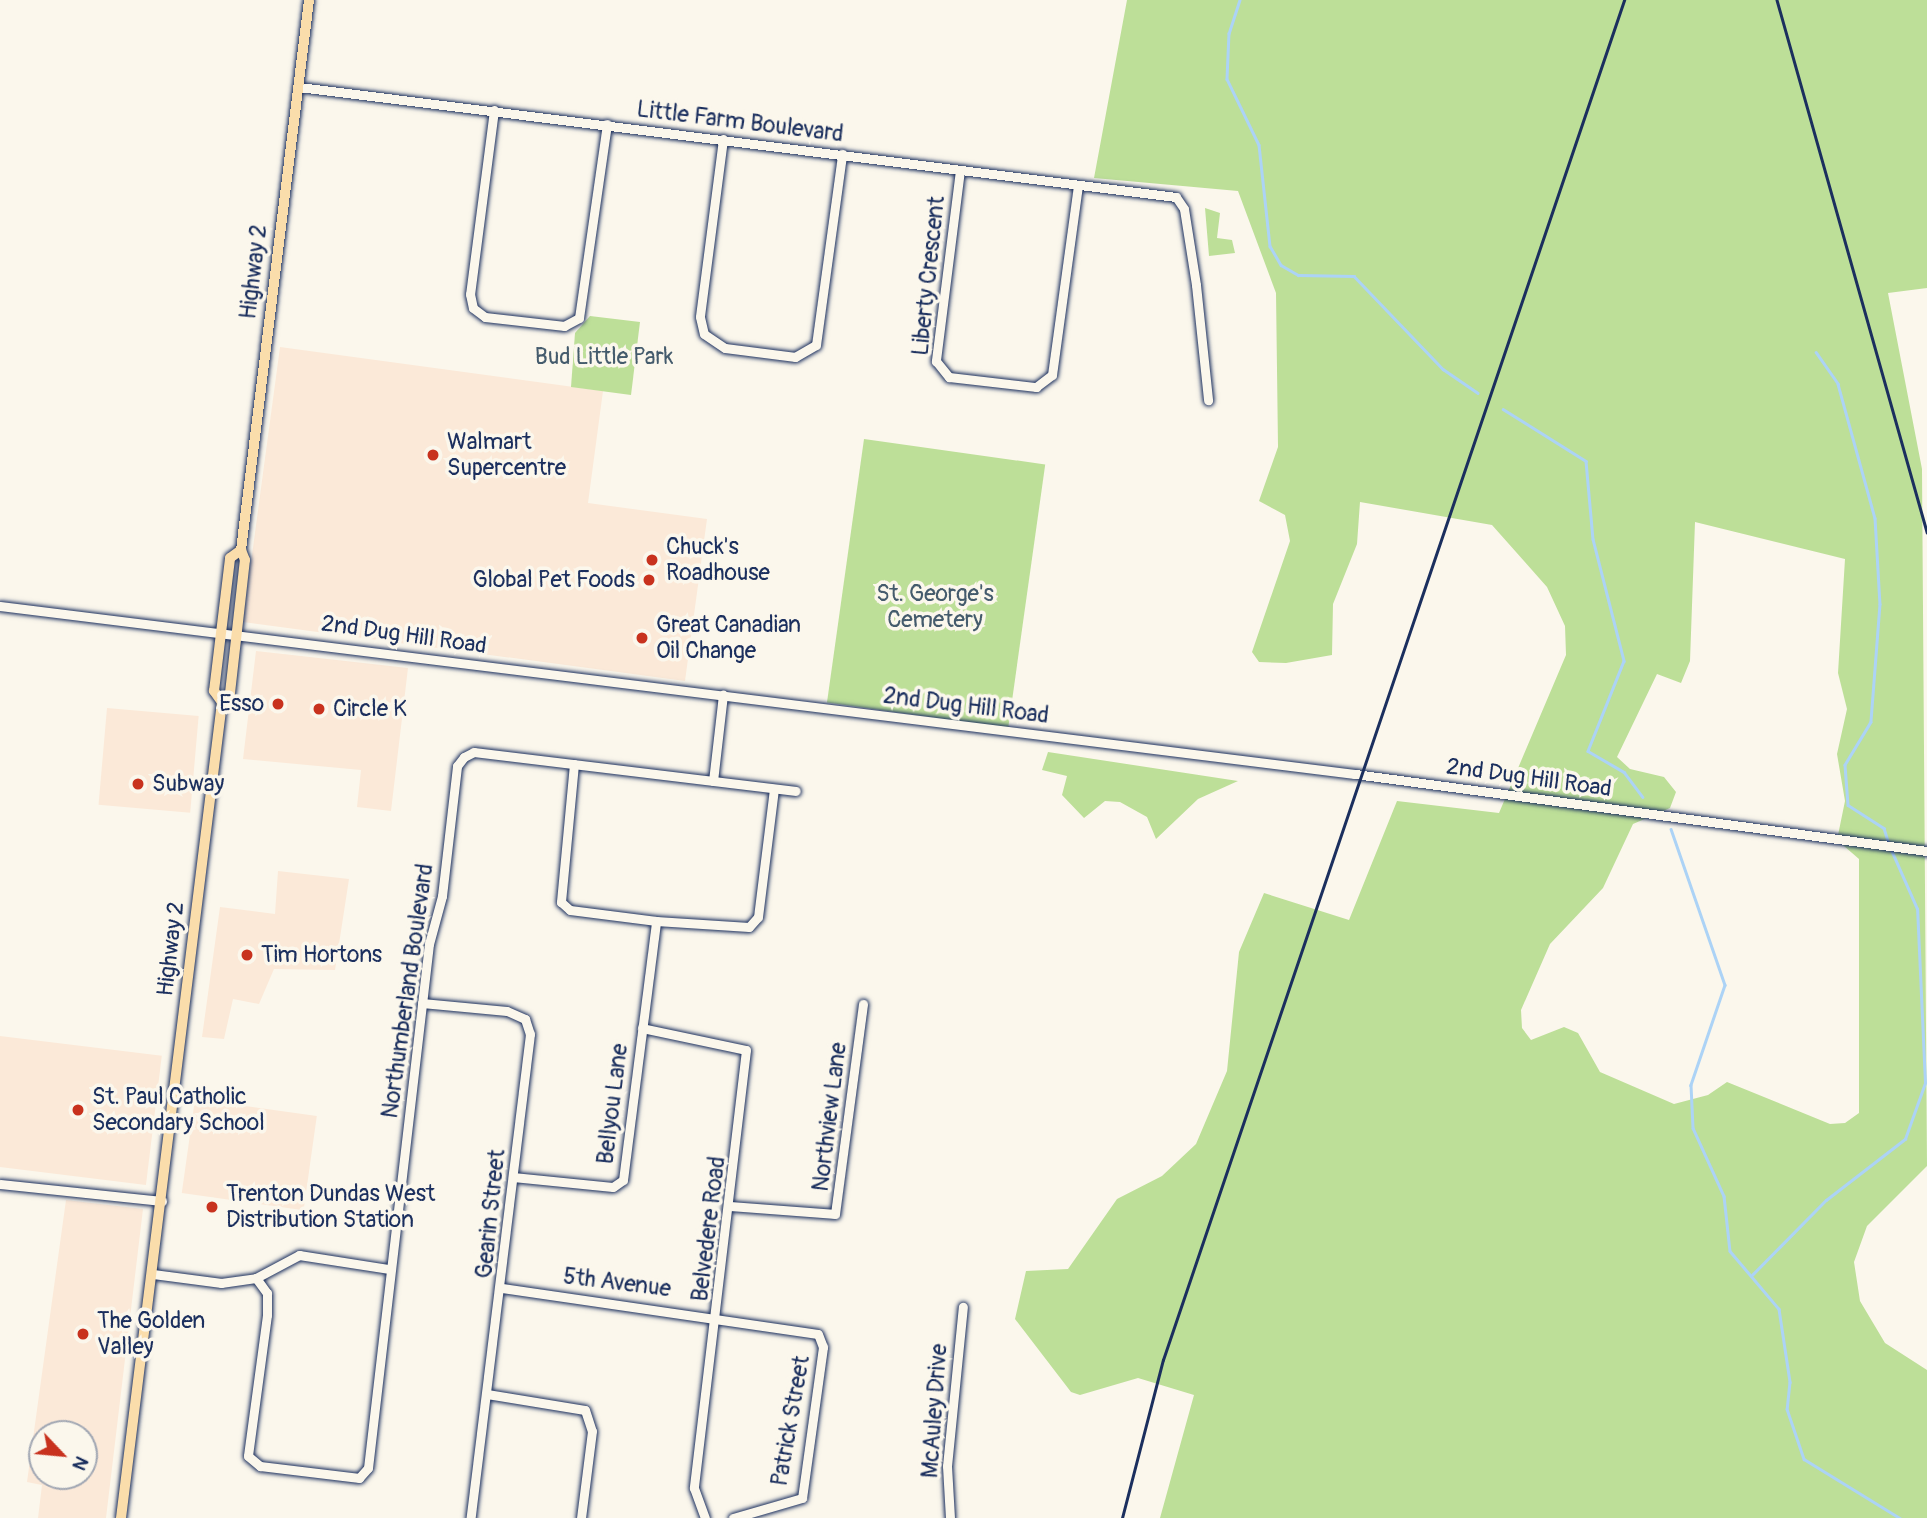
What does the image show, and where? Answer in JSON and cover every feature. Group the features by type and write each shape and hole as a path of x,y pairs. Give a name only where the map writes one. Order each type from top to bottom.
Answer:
{"main road":[{"name":"Highway 2","path":"121,1518 222,702 230,693 246,560 241,550 309,0"},
{"name":"Highway 2","path":"222,702 214,691 230,558 241,550"}],"street":[{"name":"Little Farm Boulevard","path":"299,87 1176,197 1184,209 1196,285 1208,400"},
{"path":"494,110 470,294 473,309 485,317 564,326 579,318 607,124"},
{"path":"723,139 700,317 704,334 725,348 795,356 816,345 842,154"},
{"name":"Liberty Crescent","path":"960,170 936,360 949,377 1036,387 1052,375 1078,186"},
{"name":"2nd Dug Hill Road","path":"0,606 222,631 1927,851"},
{"path":"723,695 713,781 796,791"},
{"name":"Northumberland Boulevard","path":"256,1278 267,1293 267,1315 248,1456 260,1466 359,1478 368,1468 388,1269 422,1003 457,766 474,752 713,781"},
{"path":"575,764 561,902 570,910 656,921 750,927 758,917 774,789"},
{"name":"Bellyou Lane","path":"513,1177 620,1185 656,921"},
{"name":"Gearin Street","path":"422,1003 507,1011 530,1026 502,1288 471,1518"},
{"name":"Northview Lane","path":"731,1206 835,1214 863,1004"},
{"name":"Belvedere Road","path":"642,1028 746,1050 731,1206 694,1488 705,1518"},
{"path":"0,1184 162,1201"},
{"path":"153,1274 222,1283 256,1278 299,1255 388,1269"},
{"name":"5th Avenue","path":"502,1288 809,1329"},
{"name":"McAuley Drive","path":"950,1518 947,1466 963,1307"},
{"name":"Patrick Street","path":"733,1518 802,1497 823,1347 809,1329"},
{"path":"487,1394 585,1410 592,1431 581,1518"}],"shaded area":[{"path":"280,347 603,391 588,503 707,519 685,681 243,622"},
{"path":"256,651 408,668 391,811 357,807 361,770 243,759"},
{"path":"107,708 199,716 190,813 99,805"},
{"path":"278,871 349,879 335,970 274,969 259,1004 233,999 224,1039 202,1037 220,907 275,914"},
{"name":"St. Paul Catholic Secondary School","path":"0,1036 162,1056 146,1185 0,1167"},
{"path":"195,1099 317,1116 304,1210 182,1193"},
{"path":"66,1200 143,1209 106,1518 38,1518 41,1490 98,1490 98,1420 36,1420"}],"green space":[{"path":"1127,0 1927,0 1927,288 1888,293 1922,469 1927,1166 1867,1226 1854,1262 1860,1301 1885,1343 1927,1370 1927,1518 1160,1518 1194,1395 1138,1378 1080,1395 1071,1392 1015,1319 1026,1271 1068,1269 1117,1199 1162,1176 1196,1144 1227,1071 1239,952 1264,893 1349,920 1397,801 1499,813 1566,655 1565,626 1547,587 1492,525 1360,502 1357,544 1333,604 1332,655 1286,663 1259,662 1252,652 1290,541 1285,515 1259,501 1278,447 1276,293 1238,191 1094,178","holes":["1695,522 1845,559 1838,673 1847,709 1837,754 1845,801 1837,840 1859,859 1859,1113 1845,1123 1830,1124 1727,1082 1708,1095 1674,1104 1600,1072 1578,1033 1564,1027 1531,1040 1522,1028 1521,1010 1550,944 1603,888 1633,824 1670,808 1676,792 1664,777 1630,769 1617,757 1657,674 1681,683 1690,661"]},
{"path":"1205,208 1220,213 1217,238 1232,240 1235,253 1209,256"},
{"name":"Bud Little Park","path":"590,316 640,322 631,395 571,387 575,333"},
{"name":"St. George's Cemetery","path":"864,439 1045,464 1008,728 827,702"},
{"path":"1048,752 1238,781 1198,799 1156,839 1147,817 1120,802 1105,801 1084,818 1062,795 1067,776 1042,770"}],"waterway":[{"path":"1240,0 1229,33 1227,79 1259,145 1270,246 1281,265 1298,275 1354,276 1443,369 1478,393"},
{"path":"1816,352 1838,384 1875,518 1880,604 1871,722 1845,765 1848,805 1884,828 1889,844"},
{"path":"1503,409 1586,461 1593,539 1624,661 1588,751 1624,772 1643,797"},
{"path":"1671,829 1725,985 1691,1085 1693,1128 1724,1196 1730,1251 1779,1309 1790,1382 1787,1409 1804,1459 1900,1518"},
{"path":"1752,1275 1826,1200 1905,1139 1925,1083 1917,909 1891,850"}],"railway":[{"path":"1122,1518 1163,1360 1624,0"},
{"path":"1777,0 1927,532"}],"place":[{"name":"Walmart Supercentre","path":"433,455"},
{"name":"Chuck's Roadhouse","path":"652,560"},
{"name":"Global Pet Foods","path":"649,580"},
{"name":"Great Canadian Oil Change","path":"642,638"},
{"name":"Esso","path":"278,704"},
{"name":"Circle K","path":"319,709"},
{"name":"Subway","path":"138,784"},
{"name":"Tim Hortons","path":"247,955"},
{"name":"St. Paul Catholic Secondary School","path":"78,1110"},
{"name":"Trenton Dundas West Distribution Station","path":"212,1207"},
{"name":"The Golden Valley","path":"83,1334"}]}
